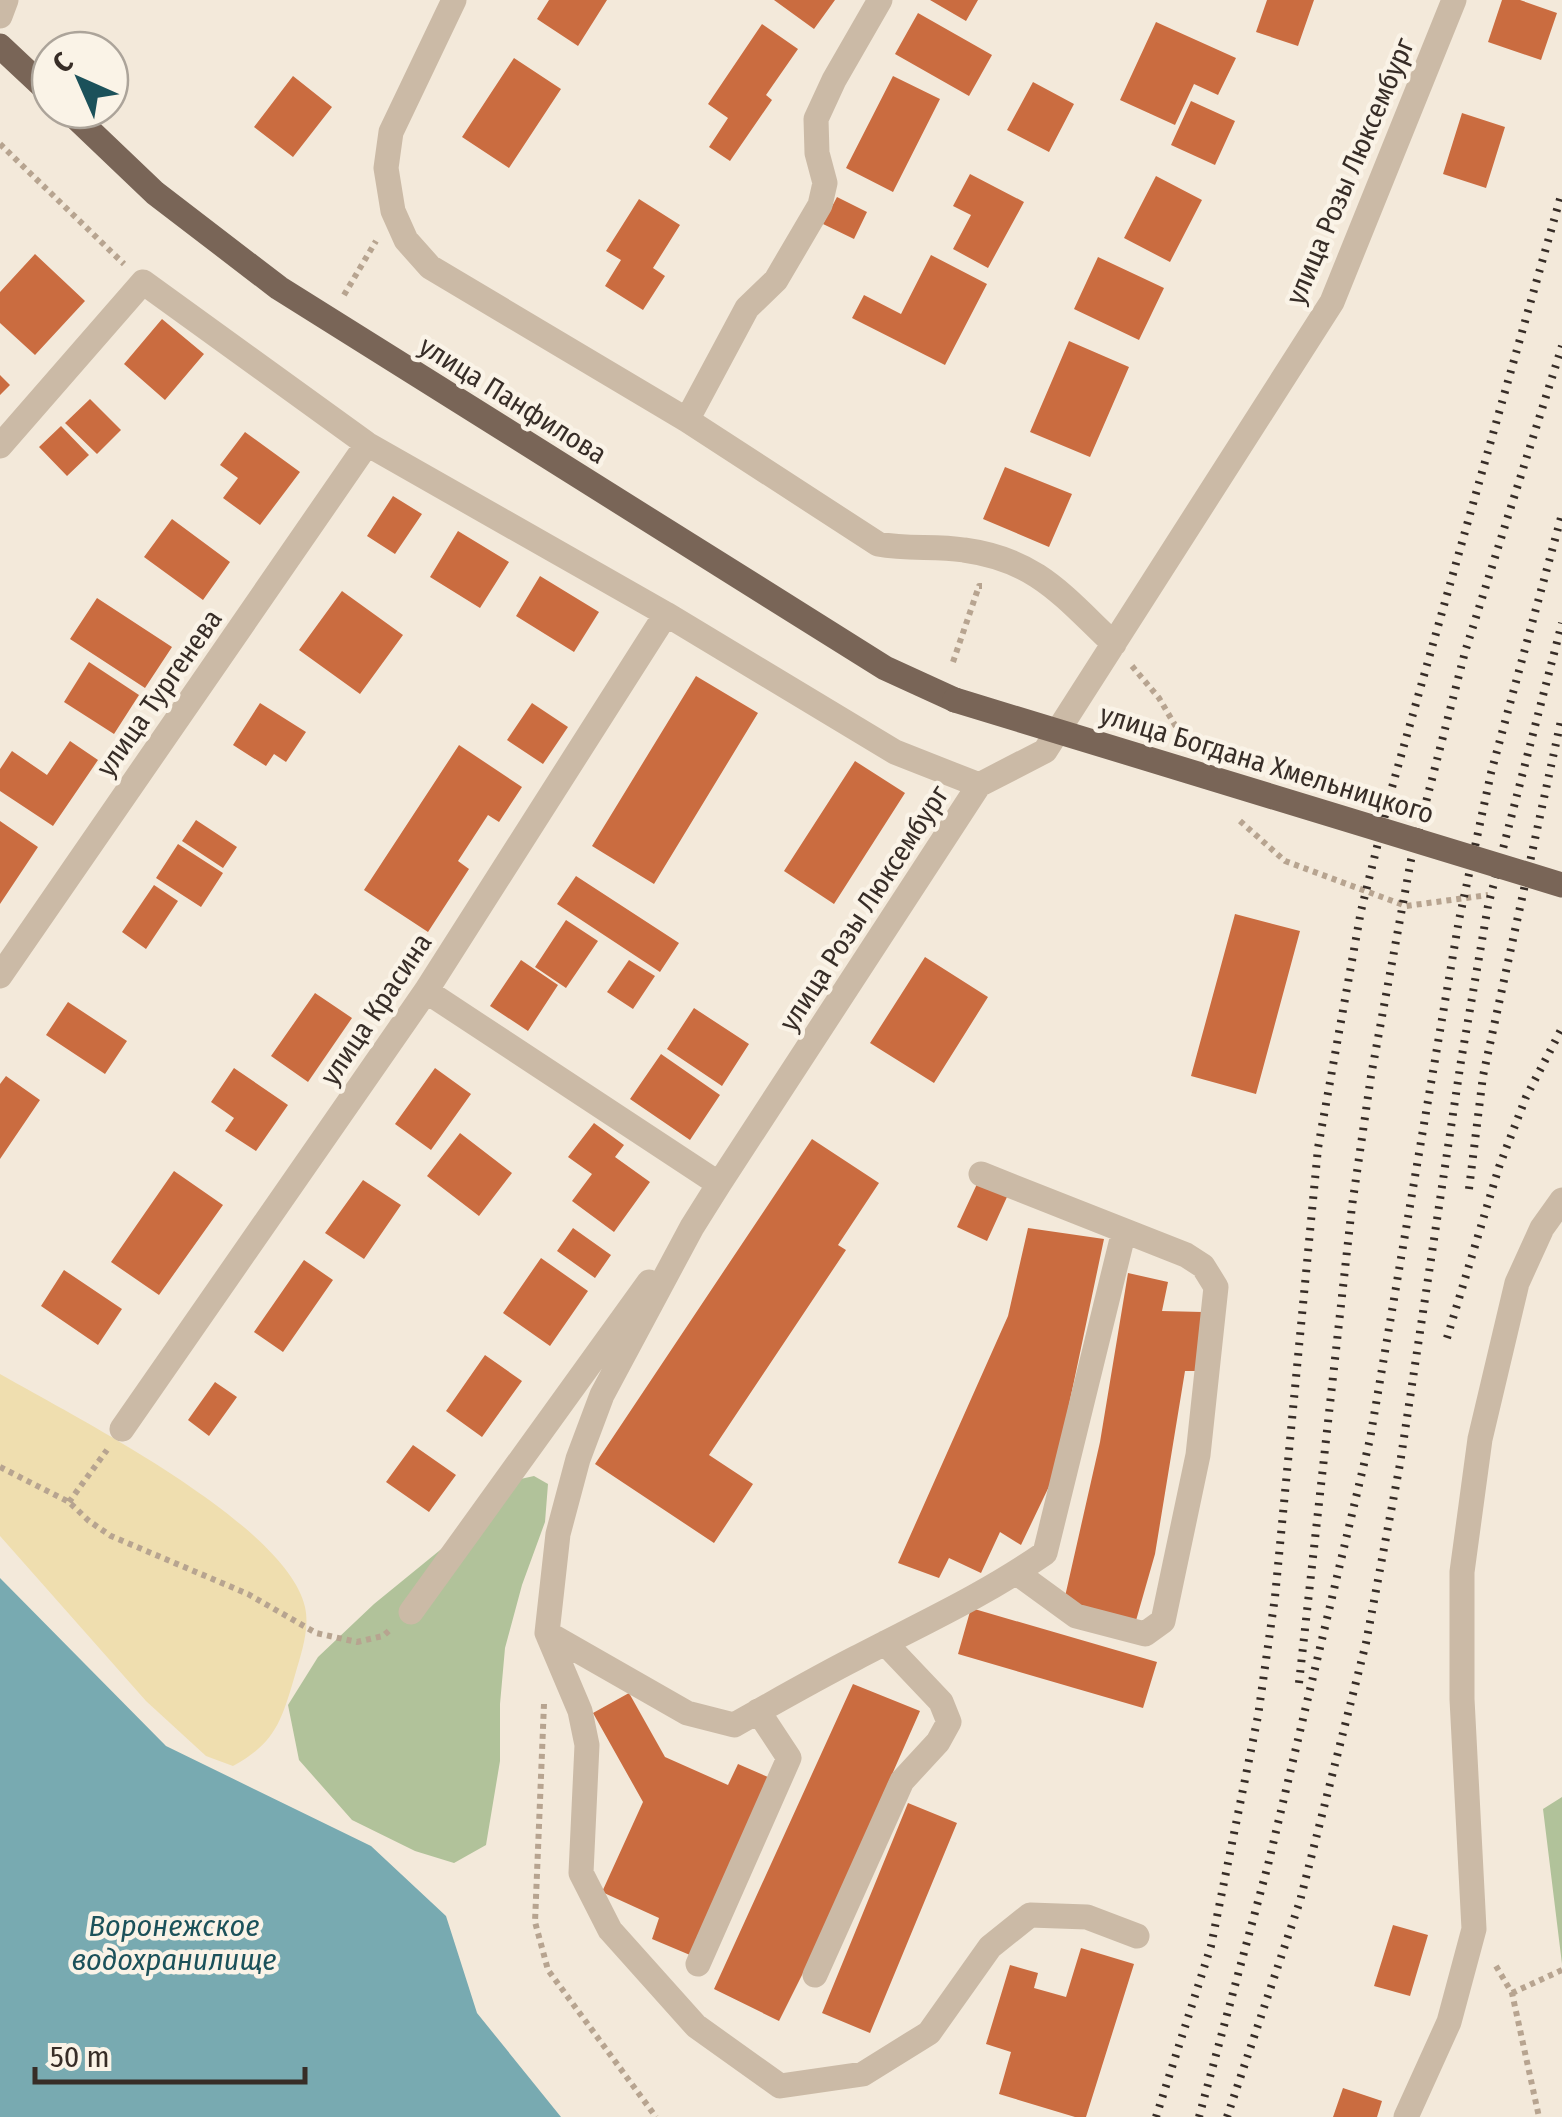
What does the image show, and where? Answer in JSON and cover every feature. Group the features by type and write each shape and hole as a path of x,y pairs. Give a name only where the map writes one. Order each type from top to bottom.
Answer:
{"main road":[{"path":"0,46 30,74"},
{"name":"улица Панфилова","path":"89,130 155,193 279,288 885,668 955,700"},
{"name":"улица Богдана Хмельницкого","path":"955,700 1562,886"}],"street":[{"path":"0,16 6,0"},
{"path":"454,0 391,132 386,168 393,211 406,240 430,267 686,420 878,544 907,550 959,549 1007,557 1040,576 1114,644"},
{"path":"686,420 748,308 776,280 820,205 825,183 817,153 816,119 880,0"},
{"name":"улица Розы Люксембург","path":"547,1633 558,1534 578,1458 602,1395 692,1227 979,784 1046,751 1332,302 1454,0"},
{"path":"0,446 143,282 367,444 666,614 895,752 979,784"},
{"name":"улица Тургенева","path":"0,976 367,444"},
{"name":"улица Красина","path":"122,1429 426,991 666,614"},
{"path":"426,991 719,1184"},
{"path":"981,1174 1203,1266 1216,1287 1198,1456 1162,1621 1146,1634 1076,1616 1017,1573"},
{"path":"1406,2117 1449,2022 1474,1928 1462,1699 1462,1590 1480,1440 1517,1283 1542,1228 1562,1200"},
{"path":"411,1612 692,1227"},
{"path":"547,1633 687,1713 734,1725 1017,1573 1045,1553 1124,1231"},
{"path":"547,1633 580,1711 588,1744 580,1874 610,1930 696,2026 780,2086 863,2074 930,2033 990,1947 1030,1915 1088,1917 1137,1936"},
{"path":"815,1974 902,1782 938,1742 949,1722 941,1702 885,1644"},
{"path":"698,1964 789,1758 758,1711"}],"path":[{"path":"0,144 143,282"},
{"path":"344,296 364,263"},
{"path":"953,662 978,586 997,589"},
{"path":"1114,644 1159,698 1189,748"},
{"path":"1226,808 1285,861 1406,906 1501,894"},
{"path":"70,1502 122,1429"},
{"path":"0,1467 70,1502 89,1522 111,1536 248,1594 316,1633 357,1642 383,1636 411,1612"},
{"path":"1474,1928 1512,1993 1539,2117"},
{"path":"1512,1993 1562,1970"}],"green space":[{"path":"534,1476 548,1484 545,1522 505,1648 500,1761 486,1845 454,1863 415,1851 352,1820 299,1760 288,1705 318,1657 374,1604 461,1533 516,1480"},
{"path":"1562,1797 1562,1964 1543,1809"}],"sand":[{"path":"0,1374 173,1475 260,1541 290,1575 305,1607 306,1624 286,1705 268,1739 233,1766 206,1756 146,1701 0,1536"}],"water":[{"name":"Воронежское водохранилище","path":"0,1578 166,1746 371,1846 446,1916 477,2013 561,2117 0,2117"}],"building":[{"path":"549,0 607,0 578,46 537,19"},
{"path":"774,0 835,0 814,29"},
{"path":"930,0 978,0 966,21"},
{"path":"1267,0 1314,0 1298,46 1256,32"},
{"path":"1502,0 1520,0 1557,13 1541,60 1488,42"},
{"path":"918,13 992,55 969,96 895,54"},
{"path":"1156,22 1236,58 1218,95 1194,84 1175,125 1120,100"},
{"path":"762,24 798,49 766,95 772,100 730,161 709,147 728,118 708,104"},
{"path":"514,58 561,89 509,168 462,137"},
{"path":"293,76 332,107 293,157 254,127"},
{"path":"893,76 940,99 893,192 846,168"},
{"path":"1033,82 1074,104 1049,152 1007,130"},
{"path":"1191,101 1235,121 1215,165 1171,145"},
{"path":"1462,113 1505,127 1486,188 1443,174"},
{"path":"970,174 1024,202 988,268 953,249 971,215 953,206"},
{"path":"1156,176 1202,200 1170,262 1124,238"},
{"path":"837,197 867,212 854,239 823,224"},
{"path":"639,199 680,225 653,268 665,276 643,310 605,286 621,260 606,251"},
{"path":"35,254 85,301 35,355 0,323 0,292"},
{"path":"931,255 987,284 945,365 852,318 864,295 901,314"},
{"path":"1098,257 1164,288 1139,340 1074,309"},
{"path":"162,319 204,354 165,400 124,364"},
{"path":"1069,341 1129,367 1090,457 1030,432"},
{"path":"0,375 10,385 0,395"},
{"path":"90,399 121,430 97,454 65,423"},
{"path":"61,426 89,455 67,476 39,447"},
{"path":"245,432 300,472 260,525 223,498 238,478 220,465"},
{"path":"1005,467 1072,494 1049,547 983,519"},
{"path":"393,496 422,514 395,554 367,536"},
{"path":"172,519 230,562 203,600 144,557"},
{"path":"458,531 509,562 480,608 430,577"},
{"path":"540,576 599,612 574,652 516,616"},
{"path":"342,591 403,635 360,694 299,650"},
{"path":"97,598 172,647 145,688 70,639"},
{"path":"89,662 139,695 114,734 64,702"},
{"path":"696,676 758,713 654,884 592,846"},
{"path":"260,703 306,732 286,762 274,754 266,766 233,745"},
{"path":"532,703 568,727 543,764 507,740"},
{"path":"70,741 98,760 53,826 0,791 0,769 12,751 47,775"},
{"path":"459,745 522,787 499,822 488,815 458,861 469,869 428,932 364,890"},
{"path":"855,761 905,793 834,904 784,871"},
{"path":"196,820 237,847 223,868 182,841"},
{"path":"0,821 38,847 0,904"},
{"path":"178,844 223,873 201,907 156,878"},
{"path":"576,876 679,943 660,972 557,904"},
{"path":"154,885 178,901 146,949 122,932"},
{"path":"1235,914 1300,931 1256,1094 1191,1076"},
{"path":"566,920 598,941 566,988 535,967"},
{"path":"925,957 988,997 934,1083 870,1043"},
{"path":"521,960 558,985 528,1031 490,1006"},
{"path":"629,960 655,976 633,1009 607,992"},
{"path":"315,993 352,1018 308,1082 271,1056"},
{"path":"68,1002 127,1041 105,1074 46,1035"},
{"path":"694,1008 749,1044 722,1086 667,1049"},
{"path":"661,1054 720,1095 690,1140 630,1099"},
{"path":"234,1068 288,1105 256,1151 225,1131 234,1118 211,1102"},
{"path":"435,1068 471,1094 431,1150 395,1124"},
{"path":"6,1076 40,1100 0,1159 0,1084"},
{"path":"594,1123 624,1145 615,1157 650,1182 614,1232 572,1201 592,1174 568,1157"},
{"path":"460,1133 512,1173 479,1216 427,1176"},
{"path":"812,1139 879,1183 838,1245 846,1250 709,1455 753,1484 714,1543 595,1464"},
{"path":"174,1171 223,1205 159,1295 111,1262"},
{"path":"363,1180 401,1205 364,1259 325,1233"},
{"path":"977,1184 1007,1197 987,1241 957,1227"},
{"path":"573,1228 611,1255 595,1278 557,1251"},
{"path":"1028,1228 1104,1239 1054,1476 1021,1545 1000,1532 981,1573 949,1558 939,1578 898,1563 1008,1316"},
{"path":"541,1258 588,1291 550,1346 503,1313"},
{"path":"304,1260 333,1280 283,1352 254,1332"},
{"path":"64,1270 122,1309 98,1345 41,1306"},
{"path":"1128,1273 1168,1282 1162,1311 1202,1312 1200,1371 1185,1371 1155,1554 1135,1624 1064,1601 1100,1442"},
{"path":"485,1355 522,1381 482,1437 446,1411"},
{"path":"215,1382 237,1397 209,1436 188,1420"},
{"path":"413,1445 456,1475 429,1512 386,1482"},
{"path":"971,1608 1157,1662 1143,1708 958,1654"},
{"path":"853,1684 920,1711 779,2021 714,1989"},
{"path":"629,1693 665,1757 728,1785 738,1764 768,1777 690,1955 652,1939 659,1918 602,1892 643,1802 593,1713"},
{"path":"908,1803 957,1823 870,2033 822,2013"},
{"path":"1393,1925 1428,1935 1410,1996 1374,1986"},
{"path":"1081,1948 1134,1964 1086,2117 1075,2117 999,2094 1011,2052 986,2044 1010,1965 1038,1973 1034,1988 1066,1997"},
{"path":"1343,2088 1382,2101 1377,2117 1333,2117"}],"railway":[{"path":"1156,2117 1211,1946 1258,1716 1275,1597 1318,1148 1361,911 1391,791 1562,192"},
{"path":"1299,1683 1352,1206 1371,1076 1411,860 1465,652 1562,346"},
{"path":"1199,2117 1268,1865 1370,1439 1459,920 1491,773 1562,514"},
{"path":"1227,2117 1300,1901 1366,1643 1400,1464 1488,906 1562,623"},
{"path":"1469,1189 1483,1076 1562,716"},
{"path":"1447,1338 1499,1167 1526,1097 1562,1028"}]}
